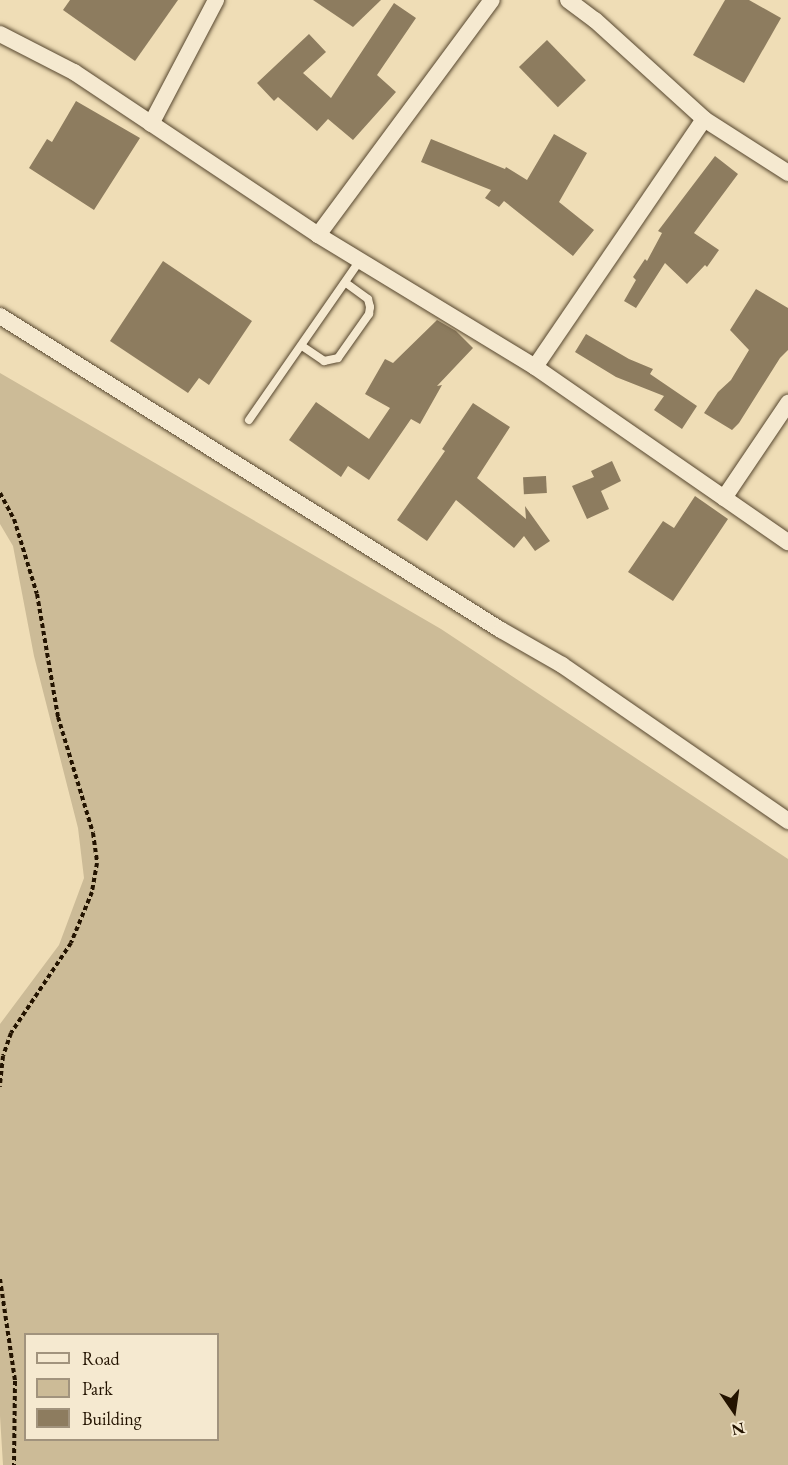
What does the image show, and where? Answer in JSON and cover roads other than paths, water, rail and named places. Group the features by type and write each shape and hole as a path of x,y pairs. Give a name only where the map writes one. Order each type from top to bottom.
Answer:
{"street":[{"path":"151,124 216,0"},
{"path":"318,235 492,0"},
{"path":"568,0 596,20 704,118 788,173"},
{"path":"0,34 74,72 318,235 535,368 788,542"},
{"path":"535,368 704,118"},
{"path":"0,316 501,630 562,665 788,821"},
{"path":"724,498 788,403"}],"lane":[{"path":"249,420 360,260"},
{"path":"302,346 324,361 338,358 369,314 368,299 346,283"}]}
